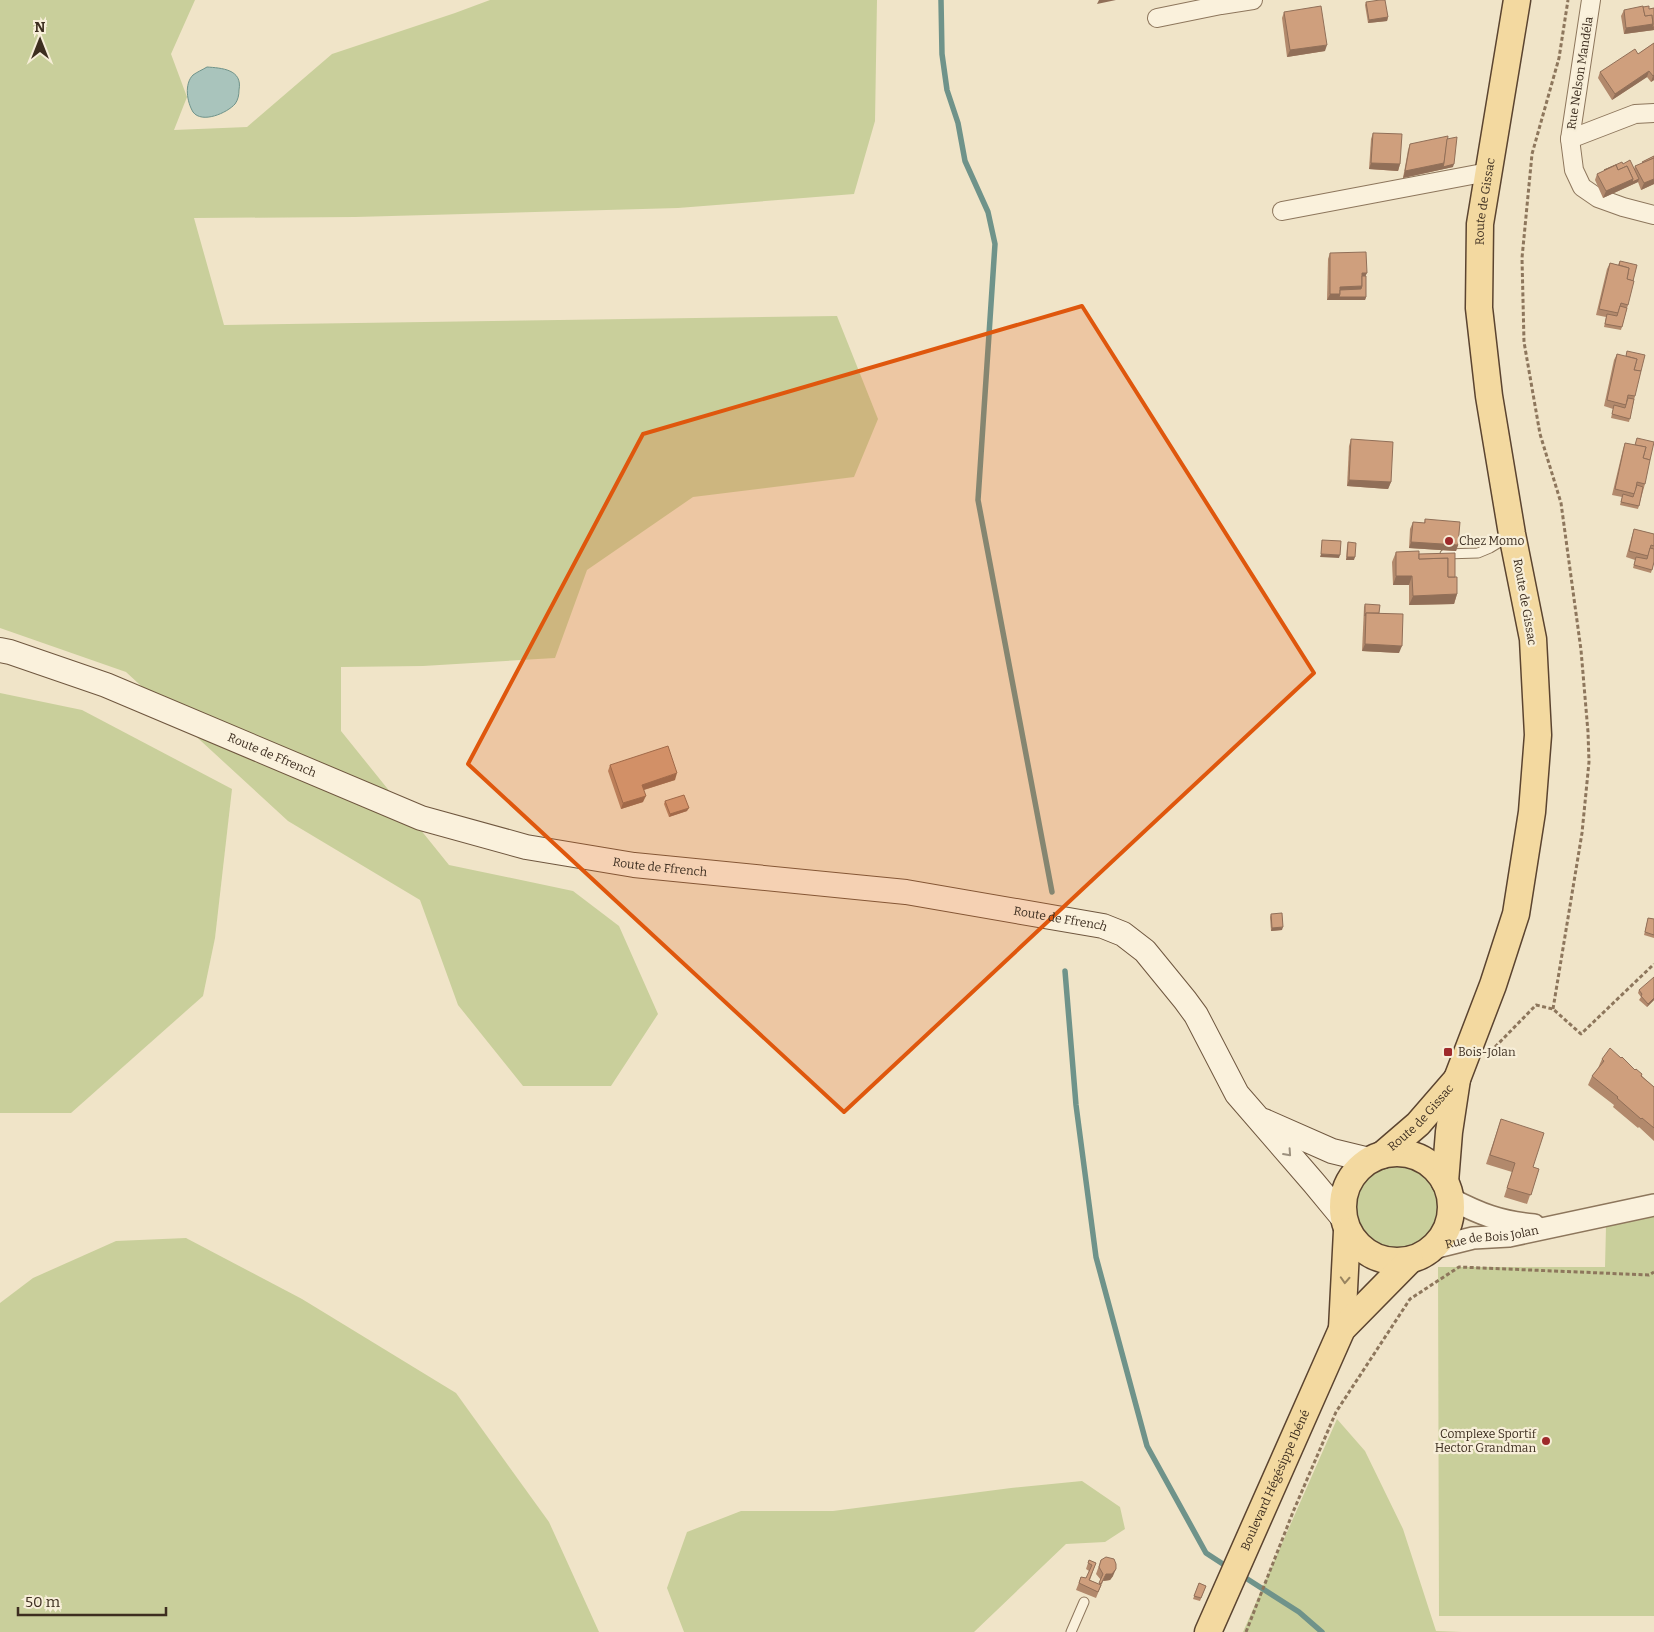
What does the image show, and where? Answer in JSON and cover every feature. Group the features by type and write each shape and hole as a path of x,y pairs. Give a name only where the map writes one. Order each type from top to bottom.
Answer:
{"main road":[{"name":"Route de Gissac","path":"1448,1190 1448,1132 1457,1079 1516,914 1532,812 1538,735 1533,639 1512,534 1489,396 1479,308 1480,224 1517,0"},
{"name":"Route de Ffrench","path":"0,650 106,685 421,818 526,847 634,865 906,892 1103,926 1124,934 1145,951 1186,1000 1196,1015 1237,1094 1314,1182 1345,1225"},
{"name":"Route de Gissac","path":"1375,1158 1418,1124 1457,1079"},
{"name":"Route de Ffrench","path":"1256,1117 1332,1151 1375,1158"},
{"path":"1394,1153 1418,1157 1433,1167 1448,1190 1451,1208 1449,1223 1443,1236 1433,1248 1422,1256 1397,1262 1381,1259 1366,1253 1355,1242 1345,1225 1342,1202 1346,1185 1356,1171 1375,1158 1394,1153"},
{"name":"Boulevard Hégésippe Ibéné","path":"1342,1329 1345,1225"},
{"name":"Boulevard Hégésippe Ibéné","path":"1208,1632 1342,1329 1410,1260"}],"street":[{"path":"1157,18 1252,0"},
{"name":"Rue Nelson Mandéla","path":"1591,0 1570,139 1574,170 1582,187 1598,198 1654,215"},
{"path":"1570,139 1635,114 1654,113"},
{"path":"1282,211 1488,172"},
{"name":"Rue de Bois Jolan","path":"1448,1190 1481,1214 1512,1223 1552,1227"},
{"name":"Rue de Bois Jolan","path":"1433,1248 1473,1238 1509,1236 1654,1205"}],"lane":[{"path":"1439,555 1478,553 1512,534"},
{"path":"1071,1632 1084,1602"}],"path":[{"path":"1553,1009 1582,833 1588,762 1588,732 1581,650 1561,503 1540,434 1524,342 1522,258 1532,154 1559,58 1568,0"},
{"path":"1494,1048 1536,1005 1553,1009 1581,1034 1654,964"},
{"path":"1246,1632 1293,1512 1336,1412 1410,1299 1459,1267 1649,1275 1654,1272"}],"highlighted area":[{"path":"1082,306 1314,673 844,1112 468,764 643,434"}],"green space":[{"path":"0,0 195,0 171,54 187,97 174,130 247,127 332,54 490,0 877,0 875,121 854,194 678,208 355,217 194,218 224,325 837,316 878,419 854,477 693,497 587,570 555,658 423,666 341,667 341,731 449,865 573,891 619,926 658,1014 611,1086 523,1086 458,1005 420,900 288,821 126,672 0,628"},
{"path":"0,693 82,710 232,789 215,938 203,996 71,1113 0,1113"},
{"path":"1390,1163 1406,1163 1415,1166 1429,1175 1438,1189 1441,1206 1438,1223 1429,1237 1415,1246 1406,1249 1390,1249 1374,1242 1362,1230 1355,1214 1355,1198 1362,1182 1374,1170"},
{"name":"Complexe Sportif Hector Grandman","path":"1654,1214 1654,1616 1439,1616 1438,1267 1605,1267 1606,1227"},
{"path":"186,1238 302,1299 456,1393 549,1522 599,1632 0,1632 0,1303 33,1278 116,1241"},
{"path":"1337,1419 1365,1451 1403,1529 1436,1631 1462,1632 1243,1632"},
{"path":"1082,1481 1120,1507 1125,1529 1105,1542 1066,1544 974,1632 684,1632 667,1588 687,1532 741,1511 833,1511 1011,1488"}],"water":[{"path":"207,67 224,69 234,74 238,78 239,94 235,104 226,111 214,116 202,117 193,112 187,88 193,75"}],"building":[{"path":"1385,0 1388,17 1369,20 1366,2"},
{"path":"1321,6 1327,45 1290,50 1284,12"},
{"path":"1643,6 1645,16 1652,15 1653,24 1626,28 1624,10"},
{"path":"1649,6 1649,9 1654,8 1654,27 1652,27 1652,15 1645,16 1643,7"},
{"path":"1654,43 1654,75 1649,71 1615,94 1600,72 1635,49 1638,54"},
{"path":"1373,133 1402,134 1400,164 1371,163"},
{"path":"1448,136 1444,163 1405,171 1410,144"},
{"path":"1457,137 1454,164 1443,167 1447,139"},
{"path":"1654,156 1654,158 1642,162"},
{"path":"1654,158 1654,179 1644,183 1635,166"},
{"path":"1630,160 1639,179 1632,182 1633,179 1627,166 1618,170 1616,165 1604,170 1622,162 1623,164"},
{"path":"1616,165 1618,170 1627,166 1633,179 1606,191 1597,174"},
{"path":"1366,252 1367,273 1362,273 1362,286 1340,287 1340,294 1330,294 1330,253"},
{"path":"1620,261 1637,265 1633,281 1627,279 1629,268 1619,265"},
{"path":"1610,263 1629,268 1627,279 1634,281 1628,305 1621,303 1618,313 1599,309"},
{"path":"1362,276 1366,276 1366,297 1339,297 1340,290 1361,289"},
{"path":"1620,306 1627,308 1622,327 1605,324 1607,314 1617,316"},
{"path":"1627,351 1645,355 1641,371 1634,370 1637,359 1626,356"},
{"path":"1617,354 1637,359 1634,370 1641,371 1635,396 1628,395 1626,405 1607,400"},
{"path":"1628,398 1634,399 1630,419 1612,414 1614,405 1625,408"},
{"path":"1637,438 1654,442 1650,460 1643,458 1646,447 1635,445"},
{"path":"1351,439 1393,442 1391,482 1349,480"},
{"path":"1625,443 1646,447 1643,458 1650,460 1645,484 1637,482 1635,494 1615,489"},
{"path":"1637,485 1643,487 1639,506 1621,502 1623,494 1633,497"},
{"path":"1425,519 1460,522 1458,545 1411,542 1413,522 1425,523"},
{"path":"1634,529 1654,534 1654,546 1651,545 1648,556 1629,551"},
{"path":"1322,540 1341,541 1340,555 1321,554"},
{"path":"1348,542 1356,543 1355,557 1347,557"},
{"path":"1650,548 1654,549 1652,570 1634,565 1636,557 1647,559"},
{"path":"1419,551 1419,559 1448,558 1448,577 1457,577 1457,594 1413,596 1412,576 1396,576 1396,552"},
{"path":"1455,553 1455,577 1448,577 1448,558 1419,559 1419,554"},
{"path":"1365,604 1380,605 1379,613 1366,613 1365,616"},
{"path":"1366,613 1403,614 1402,646 1365,644"},
{"path":"668,746 677,773 642,785 646,796 623,803 610,765"},
{"path":"684,795 689,808 670,814 665,801"},
{"path":"1282,913 1283,927 1272,928 1271,914"},
{"path":"1648,918 1654,919 1654,935 1645,932"},
{"path":"1654,977 1654,998 1648,1004 1641,996 1642,994 1639,990"},
{"path":"1610,1048 1642,1074 1641,1076 1654,1087 1654,1128 1592,1076 1604,1061 1602,1059"},
{"path":"1501,1119 1544,1133 1533,1167 1539,1169 1531,1195 1507,1188 1515,1163 1490,1155"},
{"path":"1106,1557 1114,1559 1116,1569 1112,1574 1106,1574 1101,1584 1099,1583 1103,1574 1099,1567 1101,1560"},
{"path":"1089,1560 1096,1563 1089,1580 1101,1585 1098,1592 1079,1583 1081,1577 1086,1578 1092,1565 1088,1563"},
{"path":"1199,1583 1206,1586 1201,1598 1194,1596"}],"waterway":[{"path":"941,0 942,54 947,90 958,123 965,161 988,212 995,244 978,500 1052,892"},
{"path":"1065,971 1076,1105 1096,1257 1147,1446 1206,1553 1229,1568"},
{"path":"1241,1575 1299,1612 1322,1632"}],"place":[{"name":"Chez Momo","path":"1449,541"},
{"name":"Bois-Jolan","path":"1448,1052"},
{"name":"Complexe Sportif Hector Grandman","path":"1546,1441"}]}
